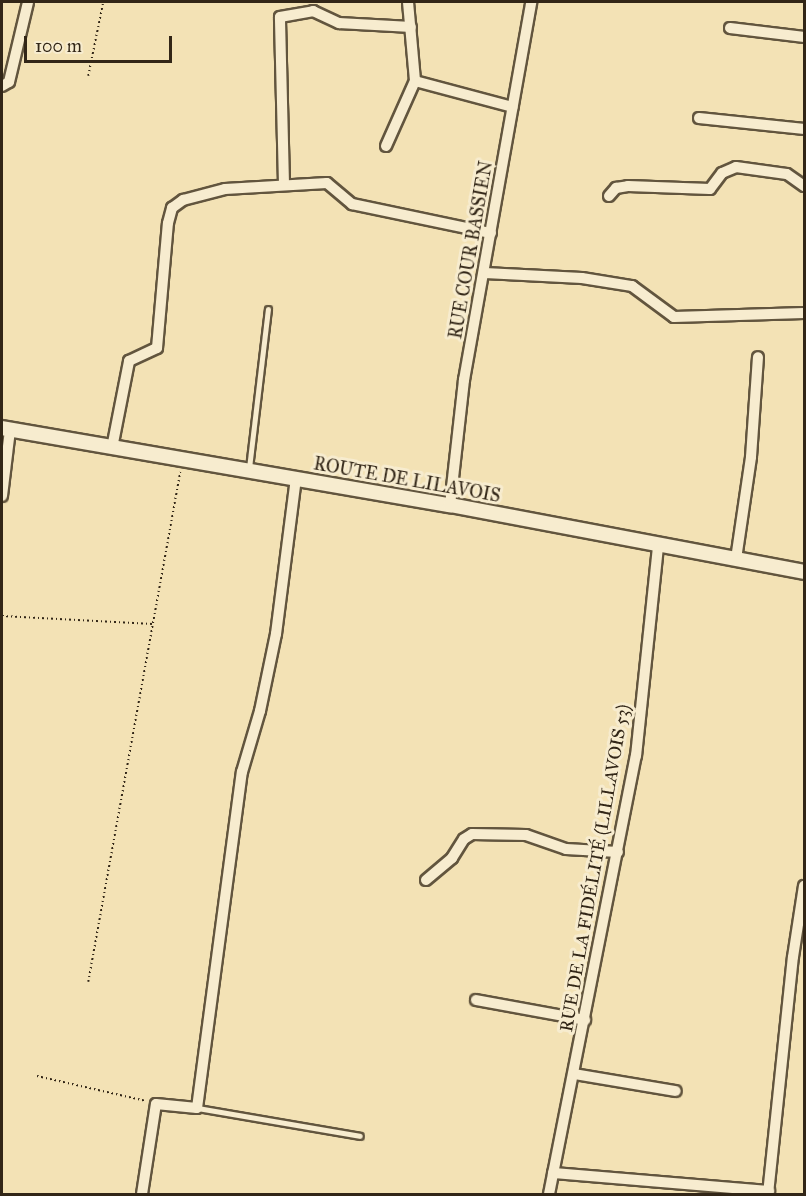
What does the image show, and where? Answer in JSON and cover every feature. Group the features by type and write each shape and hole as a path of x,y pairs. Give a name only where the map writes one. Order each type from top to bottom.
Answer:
{"main road":[{"name":"ROUTE DE LILAVOIS","path":"6,429 450,505 804,572"}],"street":[{"path":"2,86 9,82 28,2"},
{"path":"386,146 415,81 408,2"},
{"name":"RUE COUR BASSIEN","path":"450,505 464,380 485,273 531,2"},
{"path":"284,184 280,17 313,11 339,23 411,27"},
{"path":"730,28 804,37"},
{"path":"415,81 513,107"},
{"path":"699,118 804,129"},
{"path":"609,196 616,188 628,186 710,189 722,173 736,167 787,174 804,186"},
{"path":"112,448 129,361 157,348 172,208 197,193 284,184 327,183 352,204 491,233"},
{"path":"485,273 582,278 632,286 674,317 804,313"},
{"path":"736,559 751,457 758,357"},
{"path":"2,496 6,429"},
{"path":"142,1194 156,1104 197,1108 242,772 260,711 276,634 296,478"},
{"name":"RUE DE LA FIDÉLITÉ (LILLAVOIS 53)","path":"549,1194 636,756 658,545"},
{"path":"426,880 452,858 464,839 472,834 526,835 566,849 618,852"},
{"path":"553,1173 769,1193 793,957 804,886"},
{"path":"476,1000 585,1020"},
{"path":"573,1074 676,1091"}],"lane":[{"path":"249,471 268,309"},
{"path":"197,1108 360,1136"}],"path":[{"path":"87,76 103,2"},
{"path":"88,982 182,460"},
{"path":"2,616 154,624"},
{"path":"37,1076 156,1104"}]}
